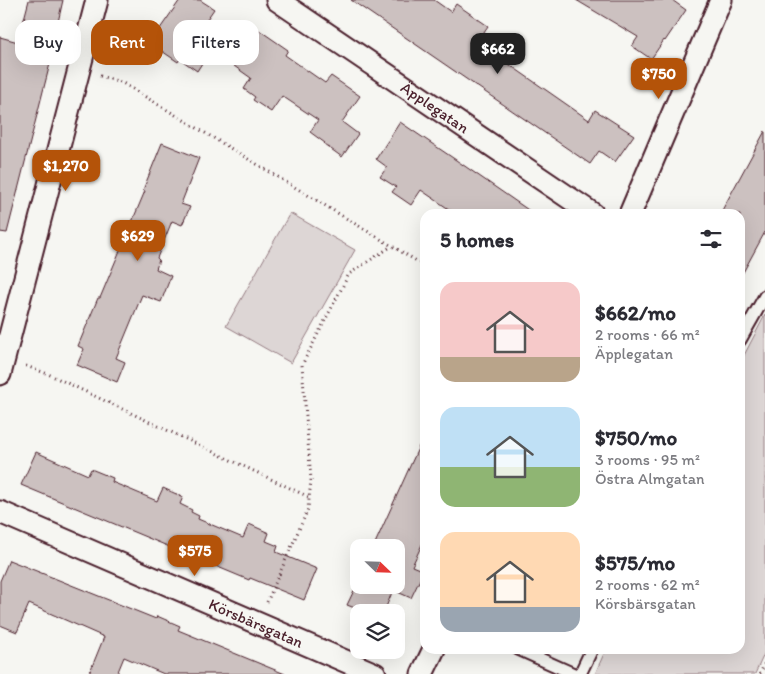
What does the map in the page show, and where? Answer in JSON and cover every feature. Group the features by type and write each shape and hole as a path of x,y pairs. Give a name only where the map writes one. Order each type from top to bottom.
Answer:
{"street":[{"path":"2,366 97,0"},
{"name":"Äpplegatan","path":"278,0 586,209"},
{"path":"632,209 721,0"},
{"name":"Körsbärsgatan","path":"0,512 375,674"},
{"path":"422,674 432,654"}],"lane":[{"path":"745,331 765,296"},
{"path":"529,654 574,674"},
{"path":"580,674 590,654"}],"path":[{"path":"79,70 121,82 420,263"},
{"path":"258,624 308,509 311,480 302,365 349,274 392,246"},
{"path":"2,366 48,374 309,497"},
{"path":"760,674 765,662"}],"shaded area":[{"path":"290,213 355,250 291,363 226,326"},
{"path":"765,315 765,652 755,674 595,674 604,654 745,654 745,353"}],"building":[{"path":"29,0 63,0 58,20 24,20"},
{"path":"180,0 200,0 214,9 206,20 173,20 173,59 163,52 163,24"},
{"path":"351,0 434,0 451,12 456,4 488,26 477,42 589,120 595,110 634,135 615,162 599,151 590,164"},
{"path":"576,0 672,0 686,10 651,59 632,46 638,37"},
{"path":"259,30 288,50 285,55 325,83 331,76 360,96 342,122 358,134 342,157 310,132 318,120 282,96 271,112 253,100 255,97 244,89 251,78 234,66 259,65"},
{"path":"0,37 15,41 15,65 50,65 7,233 0,232"},
{"path":"188,65 201,65 197,71"},
{"path":"400,122 527,209 449,209 421,190 411,205 392,192 396,187 380,177 387,167 376,159"},
{"path":"765,131 765,232 745,269 745,209 723,209"},
{"path":"162,143 199,158 181,204 190,207 182,225 172,221 157,258 159,260 156,269 171,276 161,302 142,295 116,358 125,362 117,382 77,365 84,349 78,346 145,191 143,190"},
{"path":"420,444 420,549 412,566 420,569 420,579 411,598 402,594 405,594 405,539 377,539"},
{"path":"36,452 88,475 91,469 113,478 112,482 157,501 163,488 183,497 180,504 192,510 191,512 199,516 198,519 243,538 249,524 269,533 266,541 278,546 276,552 317,569 304,600 250,578 249,580 21,485"},
{"path":"9,560 156,619 157,616 180,626 178,630 285,674 164,674 124,657 117,674 89,674 104,637 29,604 17,632 0,625 0,581"},
{"path":"352,594 391,594 387,604 347,605"}]}
